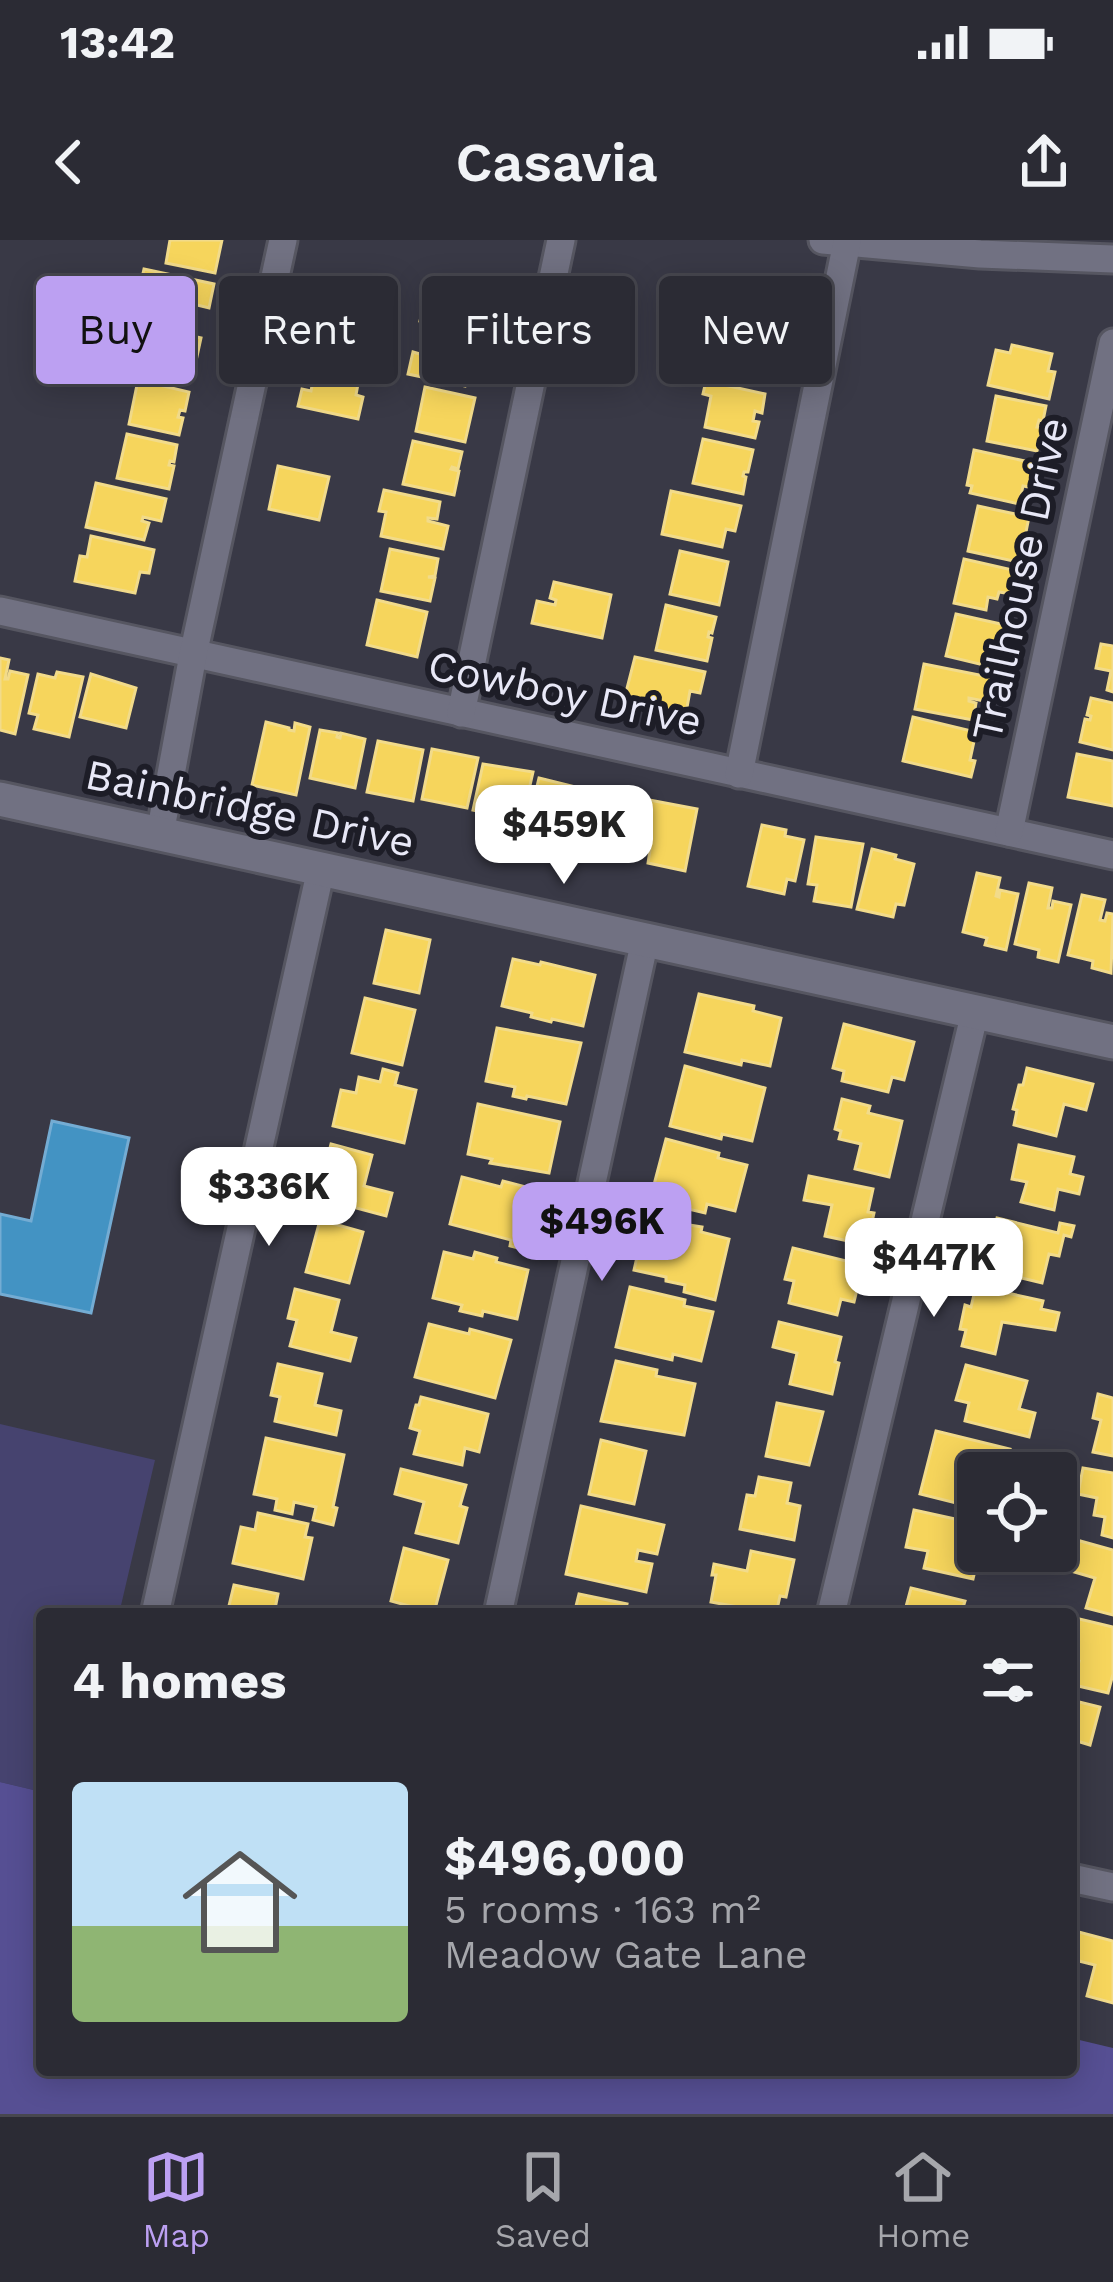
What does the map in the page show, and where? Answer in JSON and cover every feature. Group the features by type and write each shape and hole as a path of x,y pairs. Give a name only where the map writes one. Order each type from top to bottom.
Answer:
{"street":[{"path":"160,834 193,655 283,240"},
{"path":"460,713 561,240"},
{"path":"739,773 835,241 980,254 1113,259"},
{"name":"Trailhouse Drive","path":"1009,832 1113,343"},
{"name":"Cowboy Drive","path":"0,611 1113,855"},
{"name":"Bainbridge Drive","path":"0,799 1113,1042"},
{"path":"156,1608 321,869"},
{"path":"499,1608 645,940"},
{"path":"832,1608 975,1012"},
{"path":"1077,1879 1113,1887"}],"shaded area":[{"path":"0,1424 155,1460 120,1608 36,1608 36,1791 0,1782"},
{"path":"0,1782 36,1791 36,2076 1077,2076 1077,2039 1113,2048 1113,2114 0,2114"}],"building: Homes":[{"path":"170,240 222,240 215,273 166,263"},
{"path":"144,269 177,276 142,276"},
{"path":"195,280 214,284 209,308 195,304"},
{"path":"422,345 422,377 408,374 413,352 420,354"},
{"path":"1012,345 1052,354 1048,371 1055,372 1049,399 988,385 996,350 1010,353"},
{"path":"137,384 189,392 185,411 180,410 178,417 183,418 179,435 129,424"},
{"path":"303,384 358,384 356,395 363,397 358,419 298,406 302,389 311,391 312,386"},
{"path":"705,384 720,384 765,394 762,413 755,411 753,421 759,422 755,438 705,427 711,396 703,394"},
{"path":"425,387 475,398 465,442 416,431"},
{"path":"996,396 1046,406 1037,427 1042,428 1037,451 987,441"},
{"path":"127,434 177,445 169,465 174,466 169,489 117,478"},
{"path":"703,439 753,450 743,476 743,494 693,483"},
{"path":"413,441 462,452 458,469 451,469 459,471 454,495 403,484"},
{"path":"974,450 1034,463 1019,504 970,493 972,486 967,485"},
{"path":"278,466 329,477 319,520 269,509"},
{"path":"96,483 166,499 161,521 143,517 149,523 144,540 86,527"},
{"path":"384,490 440,502 437,519 428,521 448,526 443,549 381,536 386,512 379,511"},
{"path":"671,491 741,506 735,531 726,529 722,547 662,534"},
{"path":"978,506 1029,517 1018,562 968,551"},
{"path":"91,536 154,550 149,573 140,572 135,593 75,581 80,556 87,557"},
{"path":"390,549 438,559 435,576 428,577 435,578 430,601 381,591"},
{"path":"680,551 728,562 719,605 670,594"},
{"path":"964,559 1017,571 1012,594 988,597 986,610 954,603"},
{"path":"554,582 611,595 602,638 532,623 537,601 555,605 556,600 550,598"},
{"path":"377,600 427,612 417,657 367,645"},
{"path":"666,605 716,617 709,632 707,661 656,650"},
{"path":"956,614 1005,625 996,668 946,656"},
{"path":"1101,644 1113,646 1113,692 1107,690 1111,671 1096,668"},
{"path":"635,657 705,672 700,693 690,691 686,713 624,700"},
{"path":"0,658 9,660 5,679 10,671 28,675 15,734 0,730"},
{"path":"924,664 994,678 989,702 969,698 976,703 973,720 915,709"},
{"path":"57,672 83,677 69,737 34,729 38,715 29,713 38,674 55,678"},
{"path":"91,674 136,688 126,728 80,717"},
{"path":"1091,698 1113,703 1113,750 1080,742 1085,719 1091,716 1087,715"},
{"path":"913,717 976,732 971,777 903,761"},
{"path":"266,722 294,731 295,723 310,727 296,795 252,785"},
{"path":"320,730 338,733 340,738 341,733 365,739 355,788 310,778"},
{"path":"378,741 423,750 413,801 367,792"},
{"path":"432,749 478,758 467,808 422,799"},
{"path":"1077,754 1113,761 1113,806 1068,797"},
{"path":"483,764 533,772 519,834 483,826 486,813 473,810"},
{"path":"539,778 584,789 574,830 559,826 558,832 548,830 549,825 529,820"},
{"path":"644,799 697,809 685,871 648,863 650,850 635,847"},
{"path":"762,825 804,840 795,881 787,879 784,894 748,886"},
{"path":"816,837 863,844 851,907 814,901 817,885 808,884"},
{"path":"872,849 914,864 904,905 896,904 893,917 857,909"},
{"path":"977,873 1000,878 996,896 1000,890 1018,894 1006,950 985,945 987,938 963,932"},
{"path":"1029,883 1052,888 1048,908 1053,901 1071,905 1058,962 1038,957 1039,950 1015,944"},
{"path":"1082,895 1105,900 1100,920 1113,914 1111,973 1092,968 1093,961 1068,955"},
{"path":"386,930 430,940 419,993 374,983"},
{"path":"513,959 595,975 583,1026 551,1022 502,1006"},
{"path":"699,994 754,1006 753,1011 781,1018 770,1066 742,1060 741,1065 685,1052"},
{"path":"365,998 415,1010 402,1065 352,1053"},
{"path":"844,1024 914,1042 904,1080 892,1077 888,1092 842,1081 844,1071 833,1068"},
{"path":"497,1028 581,1043 566,1104 513,1096 515,1087 486,1081"},
{"path":"685,1066 765,1088 752,1141 722,1134 721,1139 670,1126"},
{"path":"1027,1068 1093,1084 1086,1110 1064,1104 1056,1136 1014,1125 1017,1110 1013,1109"},
{"path":"383,1069 398,1073 395,1085 416,1090 404,1143 333,1126 341,1090 356,1093 359,1077 380,1082"},
{"path":"842,1099 870,1106 868,1113 902,1121 889,1177 855,1169 861,1144 839,1139 841,1131 835,1129"},
{"path":"478,1104 560,1122 549,1173 490,1163 492,1159 468,1154"},
{"path":"666,1139 747,1165 735,1211 707,1204 705,1213 650,1200"},
{"path":"331,1144 372,1155 364,1186 392,1193 386,1216 326,1200 332,1177 323,1175"},
{"path":"1019,1145 1074,1157 1070,1174 1083,1177 1079,1194 1058,1189 1054,1210 1021,1202 1027,1182 1012,1179"},
{"path":"809,1176 873,1189 867,1245 825,1236 832,1205 804,1200"},
{"path":"462,1177 545,1192 530,1251 510,1246 511,1240 450,1224"},
{"path":"646,1218 702,1227 701,1232 729,1239 715,1300 684,1292 685,1285 666,1281 666,1277 634,1270"},
{"path":"997,1218 1058,1233 1060,1223 1074,1226 1071,1237 1064,1235 1059,1256 1049,1254 1042,1283 985,1269"},
{"path":"320,1220 363,1232 349,1283 306,1272"},
{"path":"793,1248 863,1265 854,1302 841,1299 837,1315 789,1303 794,1281 785,1279"},
{"path":"444,1252 473,1259 475,1252 528,1270 517,1319 460,1311 462,1305 433,1298"},
{"path":"976,1286 1043,1301 1041,1309 1059,1313 1055,1330 1002,1322 995,1354 962,1346 965,1305 971,1307"},
{"path":"630,1287 713,1312 701,1361 673,1354 672,1360 616,1347"},
{"path":"295,1289 339,1300 331,1332 356,1338 350,1361 290,1346 297,1320 288,1318"},
{"path":"779,1322 841,1337 832,1394 790,1384 797,1353 773,1347"},
{"path":"429,1324 511,1340 495,1398 415,1377"},
{"path":"616,1361 695,1384 684,1435 601,1421"},
{"path":"278,1364 322,1374 315,1405 341,1411 336,1435 275,1421 280,1397 271,1395"},
{"path":"966,1365 1027,1381 1019,1409 1035,1413 1029,1437 965,1421 969,1403 956,1400"},
{"path":"1098,1394 1113,1398 1113,1456 1093,1452 1101,1420 1093,1418"},
{"path":"421,1397 488,1414 479,1452 465,1448 462,1465 414,1454 420,1431 410,1428"},
{"path":"777,1403 823,1412 809,1465 766,1456"},
{"path":"936,1431 1010,1449 957,1452 957,1503 920,1494"},
{"path":"266,1438 344,1455 333,1525 313,1520 316,1507 294,1502 292,1514 275,1510 277,1499 254,1494"},
{"path":"601,1440 646,1451 634,1504 589,1494"},
{"path":"1083,1468 1113,1473 1113,1538 1102,1535 1105,1517 1094,1515 1097,1498 1078,1494"},
{"path":"401,1469 466,1485 460,1506 467,1508 458,1543 416,1533 424,1502 395,1494"},
{"path":"759,1477 791,1483 787,1503 800,1506 794,1540 740,1529 747,1495 755,1496"},
{"path":"581,1506 664,1525 657,1554 638,1550 636,1561 652,1564 646,1592 566,1574"},
{"path":"914,1510 957,1519 957,1572 975,1572 973,1579 924,1568 928,1551 906,1547"},
{"path":"258,1513 308,1524 305,1537 312,1538 303,1579 233,1563 241,1527 255,1530"},
{"path":"1077,1540 1113,1550 1113,1615 1086,1608 1095,1578 1074,1572"},
{"path":"404,1548 448,1560 435,1608 391,1601"},
{"path":"751,1551 794,1560 786,1597 780,1596 777,1608 711,1602 714,1564 747,1571"},
{"path":"234,1585 278,1594 275,1608 228,1608"},
{"path":"911,1588 965,1601 963,1608 906,1608"},
{"path":"579,1594 627,1604 626,1608 576,1608"},
{"path":"1077,1618 1113,1627 1108,1693 1077,1686"},
{"path":"1077,1701 1100,1707 1090,1745 1077,1741"},
{"path":"1077,1932 1113,1941 1113,2003 1087,1996 1095,1965 1077,1960"}],"building: Schools":[{"path":"52,1121 129,1138 91,1313 0,1294 0,1214 31,1221"}]}
